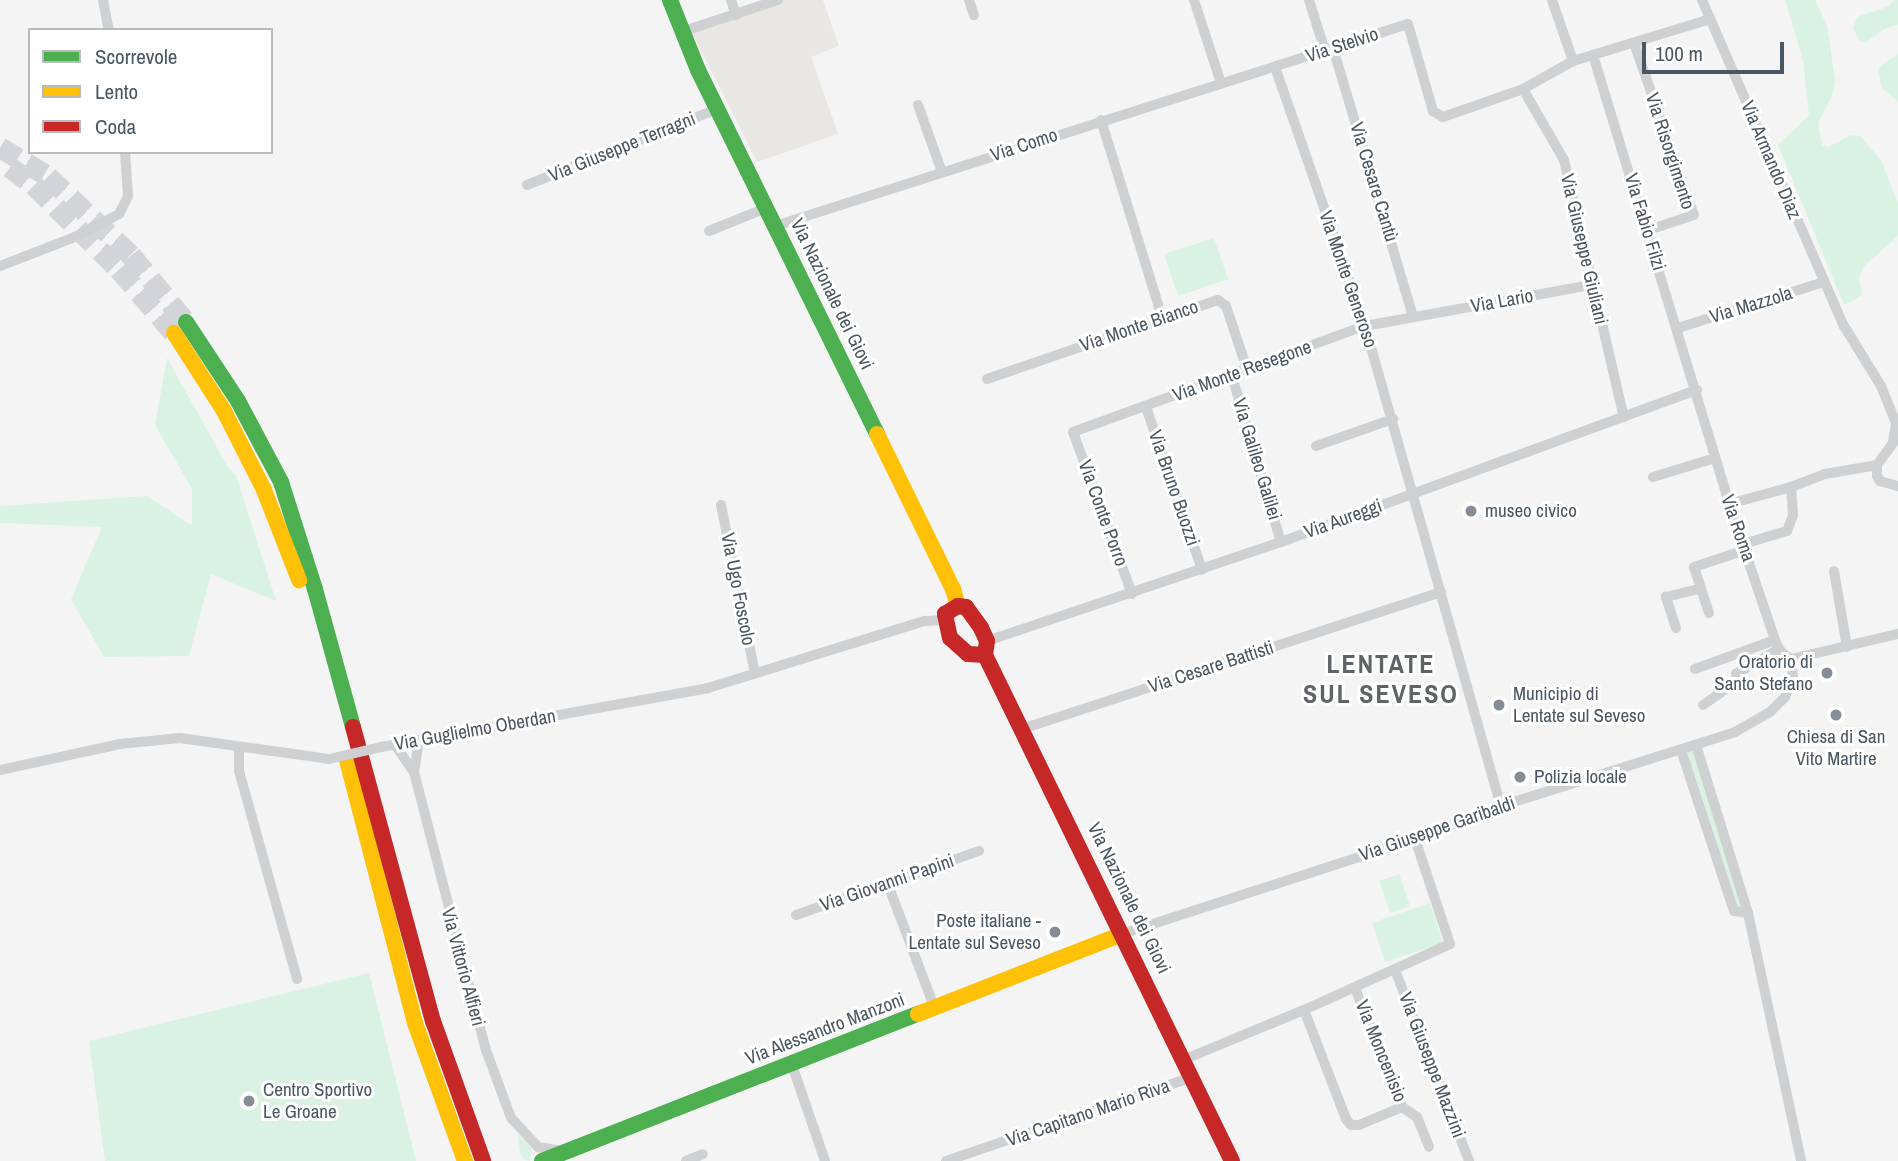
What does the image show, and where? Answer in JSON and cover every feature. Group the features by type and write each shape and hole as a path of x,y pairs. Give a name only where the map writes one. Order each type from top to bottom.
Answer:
{"main road":[{"name":"Via Nazionale dei Giovi","path":"670,0 681,32 717,109 953,589 958,606 965,607 971,614 1022,729 1232,1161"},
{"path":"465,1161 415,1023 303,591 264,490 180,328 238,401 281,482 316,589 433,1021 483,1161"},
{"path":"958,606 947,610 944,620 956,646 974,656 986,648"},
{"name":"Via Alessandro Manzoni","path":"542,1161 1122,934"}],"street":[{"path":"103,0 109,28"},
{"path":"731,0 736,15"},
{"path":"681,32 778,0"},
{"path":"969,0 974,15"},
{"path":"1194,0 1221,83"},
{"name":"Via Cesare Cantù","path":"1308,0 1329,49 1413,316"},
{"path":"1552,0 1573,61"},
{"name":"Via Armando Diaz","path":"1702,0 1844,326 1881,386 1896,423 1897,434 1893,443 1877,465"},
{"path":"1523,89 1573,61 1710,19"},
{"name":"Via Stelvio","path":"1275,66 1408,24 1436,116 1449,116 1523,89"},
{"name":"Via Risorgimento","path":"1634,43 1694,215 1648,230"},
{"name":"Via Fabio Filzi","path":"1593,55 1697,390"},
{"name":"Via Como","path":"775,226 1275,66"},
{"name":"Via Monte Generoso","path":"1275,66 1365,326 1501,806"},
{"name":"Via Giuseppe Giuliani","path":"1523,89 1564,160 1591,285 1624,417"},
{"path":"918,105 942,172"},
{"name":"Via Giuseppe Terragni","path":"527,185 717,109"},
{"path":"1101,120 1162,317"},
{"path":"0,266 75,237 120,214 128,196 125,154"},
{"path":"709,231 766,208"},
{"name":"Via Mazzola","path":"1678,328 1824,282"},
{"name":"Via Lario","path":"1413,316 1591,285"},
{"name":"Via Monte Bianco","path":"987,379 1218,300 1226,306 1247,369"},
{"name":"Via Monte Resegone","path":"1073,432 1365,326 1413,316"},
{"name":"Via Galileo Galilei","path":"1232,376 1281,542"},
{"name":"Via Aureggi","path":"986,648 1697,390"},
{"name":"Via Roma","path":"1697,390 1714,458 1777,644"},
{"name":"Via Bruno Buozzi","path":"1146,407 1202,570"},
{"path":"1316,446 1393,419"},
{"name":"Via Conte Porro","path":"1073,432 1132,594"},
{"path":"1653,477 1714,458"},
{"path":"1729,504 1791,487 1825,474 1877,465 1880,481 1898,485"},
{"path":"1709,613 1694,567 1743,543 1787,531 1793,514 1791,487"},
{"name":"Via Ugo Foscolo","path":"721,505 755,674"},
{"path":"1834,570 1847,647"},
{"path":"1676,628 1666,597 1701,588"},
{"name":"Via Cesare Battisti","path":"1022,729 1441,592"},
{"name":"Via Guglielmo Oberdan","path":"0,770 152,739 201,739 239,748 329,759 419,740 708,688 925,621 944,620"},
{"path":"1777,644 1791,659 1898,634"},
{"path":"1695,669 1777,644"},
{"path":"1703,705 1739,680 1736,674 1777,644"},
{"name":"Via Giuseppe Garibaldi","path":"1122,934 1415,839 1501,806 1696,746 1751,724 1785,697 1793,678 1791,659"},
{"path":"414,772 419,740"},
{"name":"Via Vittorio Alfieri","path":"395,745 414,772 486,1050 511,1118 538,1147 556,1151 573,1149"},
{"path":"1696,746 1748,913 1801,1161"},
{"path":"239,748 239,771 298,979"},
{"path":"1681,750 1734,911 1748,913"},
{"path":"1183,1060 1355,988 1450,944 1415,839"},
{"name":"Via Giovanni Papini","path":"796,915 979,851"},
{"path":"887,882 935,1009"},
{"name":"Via Giuseppe Mazzini","path":"1395,970 1469,1161"},
{"name":"Via Moncenisio","path":"1355,988 1402,1107 1417,1117 1429,1147"},
{"path":"1304,1010 1346,1119 1351,1125 1359,1125 1402,1107"},
{"path":"792,1065 825,1161"},
{"name":"Via Capitano Mario Riva","path":"950,1160 1190,1078"},
{"path":"686,1161 703,1154"}],"shaded area":[{"path":"778,0 823,0 839,46 811,57 838,134 757,162 690,29"}],"green space":[{"path":"1785,0 1815,0 1827,26 1835,80 1833,94 1818,123 1822,145 1829,147 1850,135 1860,136 1881,160 1898,204 1898,236 1863,267 1859,278 1862,295 1844,305 1778,145 1809,115 1803,60"},
{"path":"1894,0 1898,0 1898,25 1888,27 1865,43 1860,41 1853,29 1857,17 1887,7"},
{"path":"1898,54 1898,102 1882,88 1878,73 1880,66"},
{"path":"1214,238 1228,279 1178,296 1164,254"},
{"path":"167,358 229,469 236,475 276,601 211,574 189,656 104,657 71,599 102,527 0,523 0,506 147,496 192,526 192,489 155,425"},
{"path":"1693,750 1742,907 1738,908 1687,752"},
{"path":"1399,874 1410,906 1390,913 1379,881"},
{"path":"1430,903 1443,943 1385,962 1372,923"},
{"name":"Centro Sportivo Le Groane","path":"369,973 416,1161 105,1161 89,1041"},
{"path":"518,1134 532,1149 530,1161 523,1159 520,1153"}],"tunnel":[{"path":"0,147 48,176 131,255 186,322"},
{"path":"10,167 34,185 119,269 174,333"}],"traffic: fast":[{"path":"670,0 698,70 877,434"},
{"path":"186,322 238,401 281,482 315,589 353,727"},
{"path":"542,1161 918,1014"}],"traffic: slow":[{"path":"174,333 224,411 264,490 299,580"},
{"path":"877,434 953,589 958,606"},
{"path":"347,760 415,1023 465,1161"},
{"path":"918,1014 1122,934"}],"traffic: jam":[{"path":"958,606 966,607 981,628 987,641 985,655 968,654 950,638 945,614 958,606"},
{"path":"985,655 1232,1161"},
{"path":"353,727 433,1021 483,1161"}],"place":[{"name":"museo civico","path":"1471,511"},
{"name":"Oratorio di Santo Stefano","path":"1827,673"},
{"name":"Municipio di Lentate sul Seveso","path":"1499,705"},
{"name":"Chiesa di San Vito Martire","path":"1836,715"},
{"name":"Polizia locale","path":"1520,777"},
{"name":"Poste italiane - Lentate sul Seveso","path":"1055,932"},
{"name":"Centro Sportivo Le Groane","path":"249,1101"}],"district":[{"name":"LENTATE SUL SEVESO","path":"1381,679"}]}
